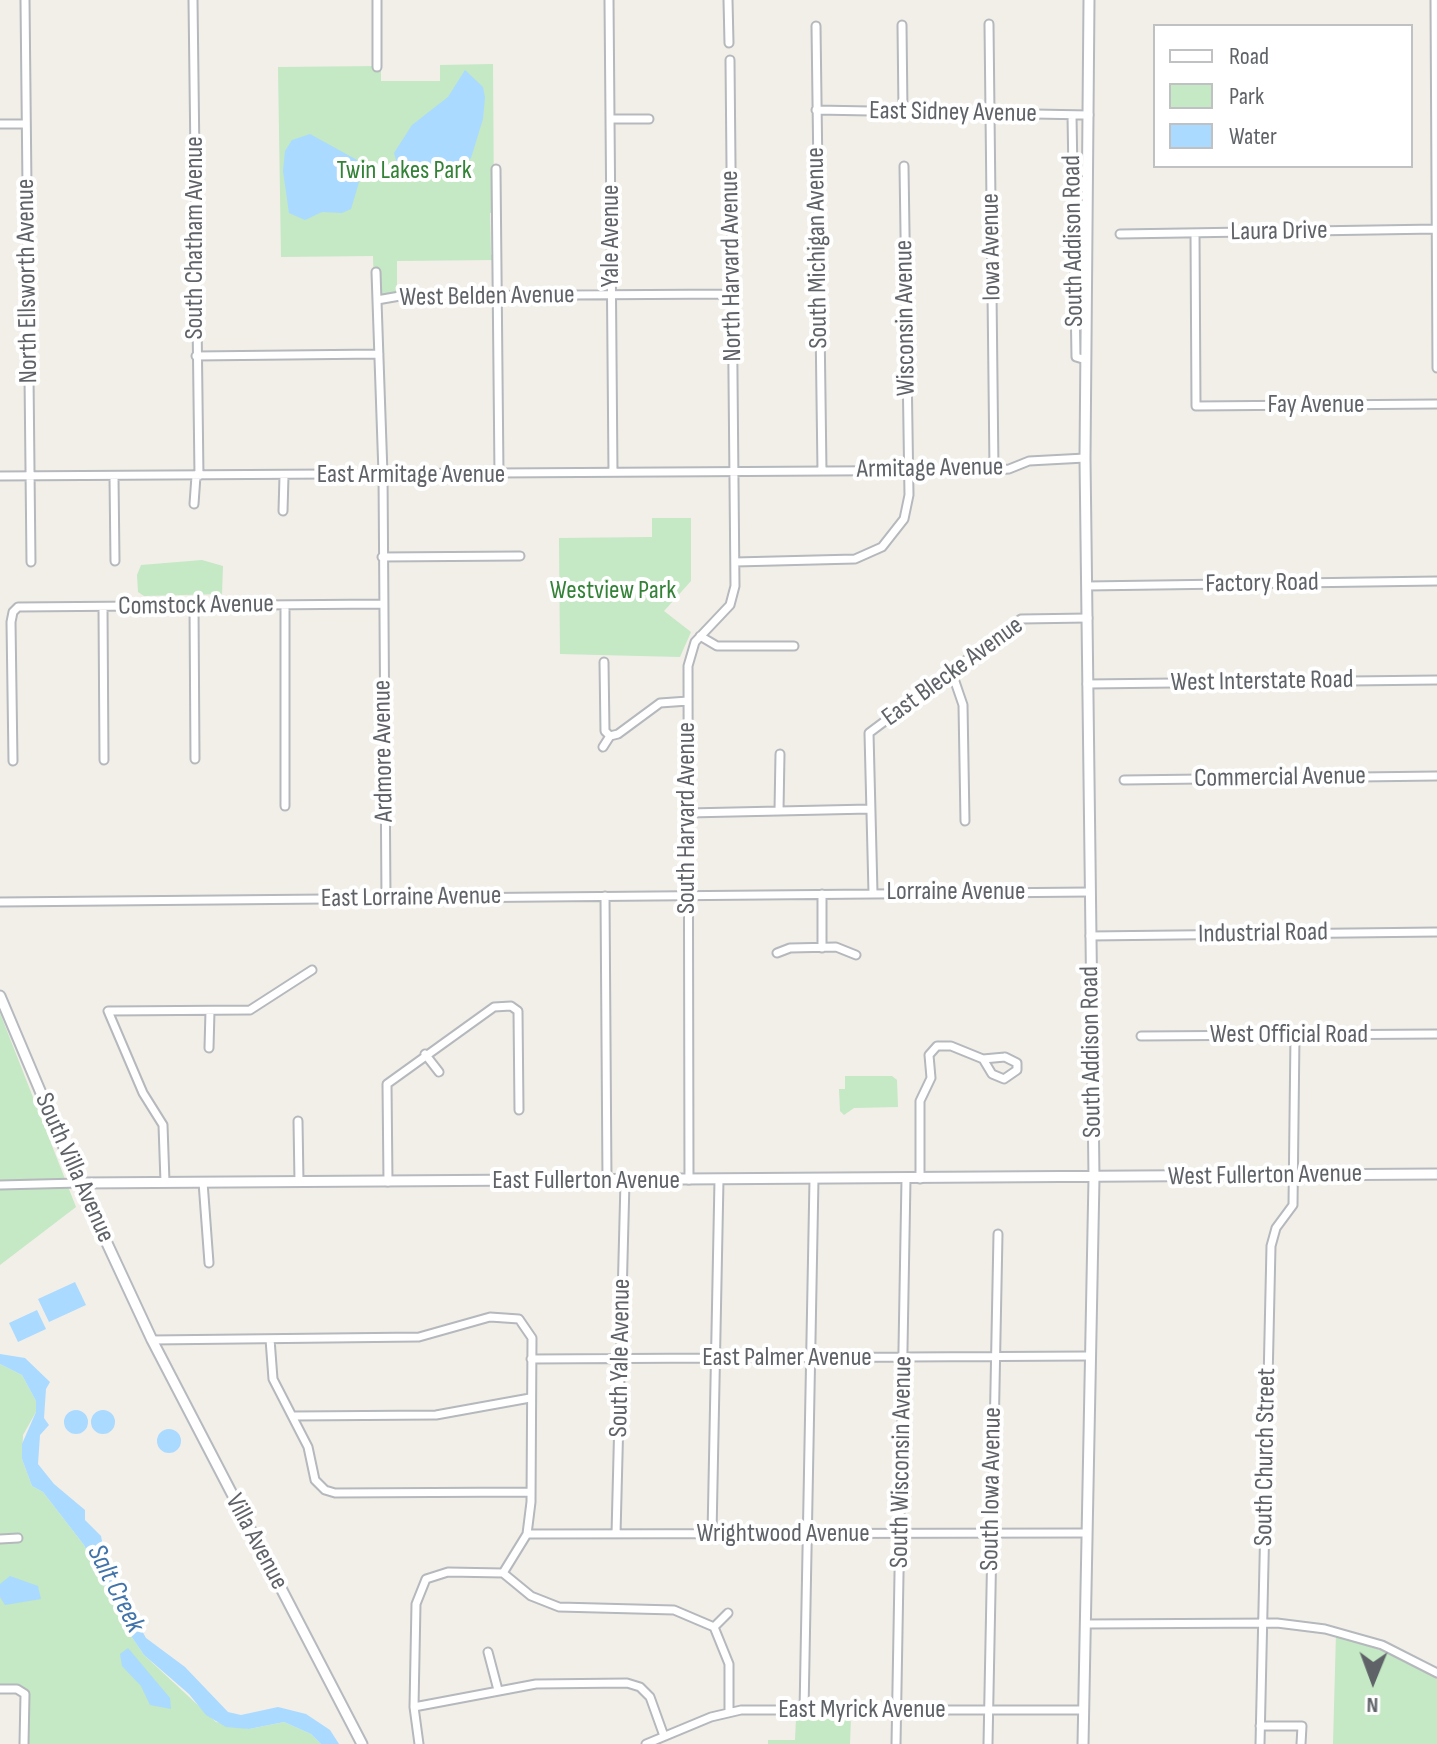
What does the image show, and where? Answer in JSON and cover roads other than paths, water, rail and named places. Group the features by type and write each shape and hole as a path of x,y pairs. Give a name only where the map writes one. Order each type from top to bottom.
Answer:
{"street":[{"name":"North Ellsworth Avenue","path":"25,0 31,562"},
{"name":"South Chatham Avenue","path":"193,0 197,476 194,504"},
{"path":"377,0 377,67"},
{"name":"Yale Avenue","path":"609,0 613,472"},
{"path":"728,0 729,43"},
{"name":"South Addison Road","path":"1083,1744 1094,1178 1085,458 1089,0"},
{"path":"1435,0 1437,368"},
{"name":"Iowa Avenue","path":"989,24 994,470"},
{"path":"902,25 903,111"},
{"name":"South Michigan Avenue","path":"816,26 822,471"},
{"name":"North Harvard Avenue","path":"730,60 735,471"},
{"name":"East Sidney Avenue","path":"816,110 1089,115"},
{"name":"South Addison Road","path":"1072,115 1076,357 1086,360"},
{"path":"610,119 649,119"},
{"path":"0,124 26,124"},
{"name":"Wisconsin Avenue","path":"735,562 840,561 875,552 888,541 904,519 908,504 908,470 904,166"},
{"path":"496,169 499,475"},
{"name":"Laura Drive","path":"1120,234 1436,229"},
{"name":"Fay Avenue","path":"1195,233 1196,406 1437,404"},
{"path":"376,272 383,474"},
{"name":"West Belden Avenue","path":"377,300 400,296 732,294"},
{"path":"196,356 379,354"},
{"name":"Armitage Avenue","path":"822,471 994,470 1009,469 1029,461 1085,458"},
{"name":"South Harvard Avenue","path":"689,1180 688,659 700,636 733,600 735,471"},
{"name":"East Armitage Avenue","path":"0,476 822,471"},
{"name":"Ardmore Avenue","path":"383,474 386,898"},
{"path":"283,511 284,476"},
{"path":"114,477 115,561"},
{"path":"382,557 520,556"},
{"name":"Factory Road","path":"1087,586 1437,581"},
{"name":"Comstock Avenue","path":"11,636 13,612 18,607 382,604"},
{"path":"194,605 195,759"},
{"path":"285,605 285,806"},
{"path":"103,608 104,760"},
{"name":"East Blecke Avenue","path":"870,809 869,733 1021,619 1088,618"},
{"path":"0,636 11,636 13,761"},
{"path":"700,636 720,646 794,646"},
{"path":"604,662 605,731 610,736"},
{"path":"951,670 963,705 965,821"},
{"name":"West Interstate Road","path":"1087,684 1437,680"},
{"path":"603,747 610,736 618,734 660,703 688,701"},
{"path":"779,810 780,754"},
{"name":"Commercial Avenue","path":"1124,780 1437,776"},
{"path":"688,813 870,809 873,893"},
{"name":"Lorraine Avenue","path":"822,894 1090,892"},
{"path":"822,894 822,948"},
{"name":"East Lorraine Avenue","path":"0,902 822,894"},
{"path":"605,896 607,1181"},
{"name":"Industrial Road","path":"1090,936 1437,932"},
{"path":"777,953 790,948 836,947 856,955"},
{"path":"165,1182 163,1125 143,1093 108,1011 250,1010 312,970"},
{"name":"South Villa Avenue","path":"0,996 79,1183 152,1340"},
{"path":"388,1182 387,1084 494,1007 516,1007 519,1110"},
{"path":"209,1048 210,1011"},
{"name":"West Official Road","path":"1141,1036 1437,1034"},
{"name":"South Church Street","path":"1260,1744 1271,1246 1276,1228 1293,1205 1295,1035"},
{"path":"920,1179 920,1101 931,1078 929,1055 937,1046 951,1046 983,1059 1013,1059 1017,1070 1014,1076 997,1078 983,1059"},
{"path":"425,1054 439,1072"},
{"path":"298,1121 299,1182"},
{"name":"West Fullerton Avenue","path":"1094,1178 1437,1174"},
{"name":"East Fullerton Avenue","path":"79,1183 1094,1178"},
{"path":"804,1711 814,1179"},
{"name":"South Wisconsin Avenue","path":"896,1744 906,1179"},
{"path":"712,1534 719,1180"},
{"name":"South Yale Avenue","path":"616,1534 625,1181"},
{"path":"203,1182 209,1263"},
{"path":"0,1185 79,1183"},
{"name":"South Iowa Avenue","path":"988,1744 998,1234"},
{"path":"152,1340 419,1337 481,1319 508,1316 519,1319 530,1331 531,1492 527,1534 503,1573"},
{"path":"270,1339 270,1368 308,1447 315,1480 325,1490 335,1493 531,1492"},
{"name":"Villa Avenue","path":"152,1340 362,1744"},
{"name":"East Palmer Avenue","path":"531,1359 1090,1356"},
{"path":"294,1416 436,1415 530,1398"},
{"name":"Wrightwood Avenue","path":"527,1534 1087,1533"},
{"path":"0,1539 18,1538"},
{"path":"419,1744 414,1707 416,1604 426,1579 448,1572 503,1573 531,1596 559,1607 674,1610 714,1627 729,1664 729,1712"},
{"path":"714,1627 728,1613"},
{"path":"1085,1624 1263,1622 1335,1630 1395,1650 1437,1673"},
{"path":"488,1652 498,1690"},
{"path":"414,1707 498,1690 553,1683 627,1683 640,1687 650,1697 664,1736"},
{"path":"0,1689 23,1691 24,1744"},
{"name":"East Myrick Avenue","path":"646,1744 729,1712 1083,1710"},
{"path":"1260,1726 1302,1726 1301,1744"}],"water":[{"path":"465,70 483,87 485,97 483,119 471,158 452,171 430,179 411,174 396,160 394,153 412,125 448,97"},
{"path":"310,134 357,160 362,172 351,209 342,213 322,212 305,220 289,213 283,171 285,151 292,140"},
{"path":"75,1282 86,1305 49,1322 38,1299"},
{"path":"37,1310 46,1329 18,1342 9,1323"},
{"name":"Salt Creek","path":"0,1354 25,1358 50,1382 46,1389 44,1418 49,1425 40,1435 38,1464 54,1484 85,1510 85,1520 101,1536 105,1556 113,1564 124,1599 146,1638 185,1667 228,1712 241,1715 278,1707 306,1714 330,1730 339,1744 321,1744 311,1734 284,1722 249,1729 226,1727 206,1715 189,1694 144,1655 125,1627 84,1545 43,1492 32,1486 22,1459 22,1444 36,1412 36,1401 22,1375 0,1364"},
{"path":"76,1410 84,1414 88,1422 84,1430 76,1434 68,1430 64,1422 68,1414"},
{"path":"103,1410 111,1414 115,1422 111,1430 103,1434 95,1430 91,1422 95,1414"},
{"path":"169,1429 177,1433 181,1441 177,1449 169,1453 161,1449 157,1441 161,1433"},
{"path":"10,1576 38,1586 41,1599 5,1605 0,1597 0,1584"},
{"path":"128,1648 170,1698 171,1709 150,1705 141,1686 122,1666 120,1654"}],"park label":[{"name":"Twin Lakes Park","path":"404,171"},
{"name":"Westview Park","path":"613,591"}]}
